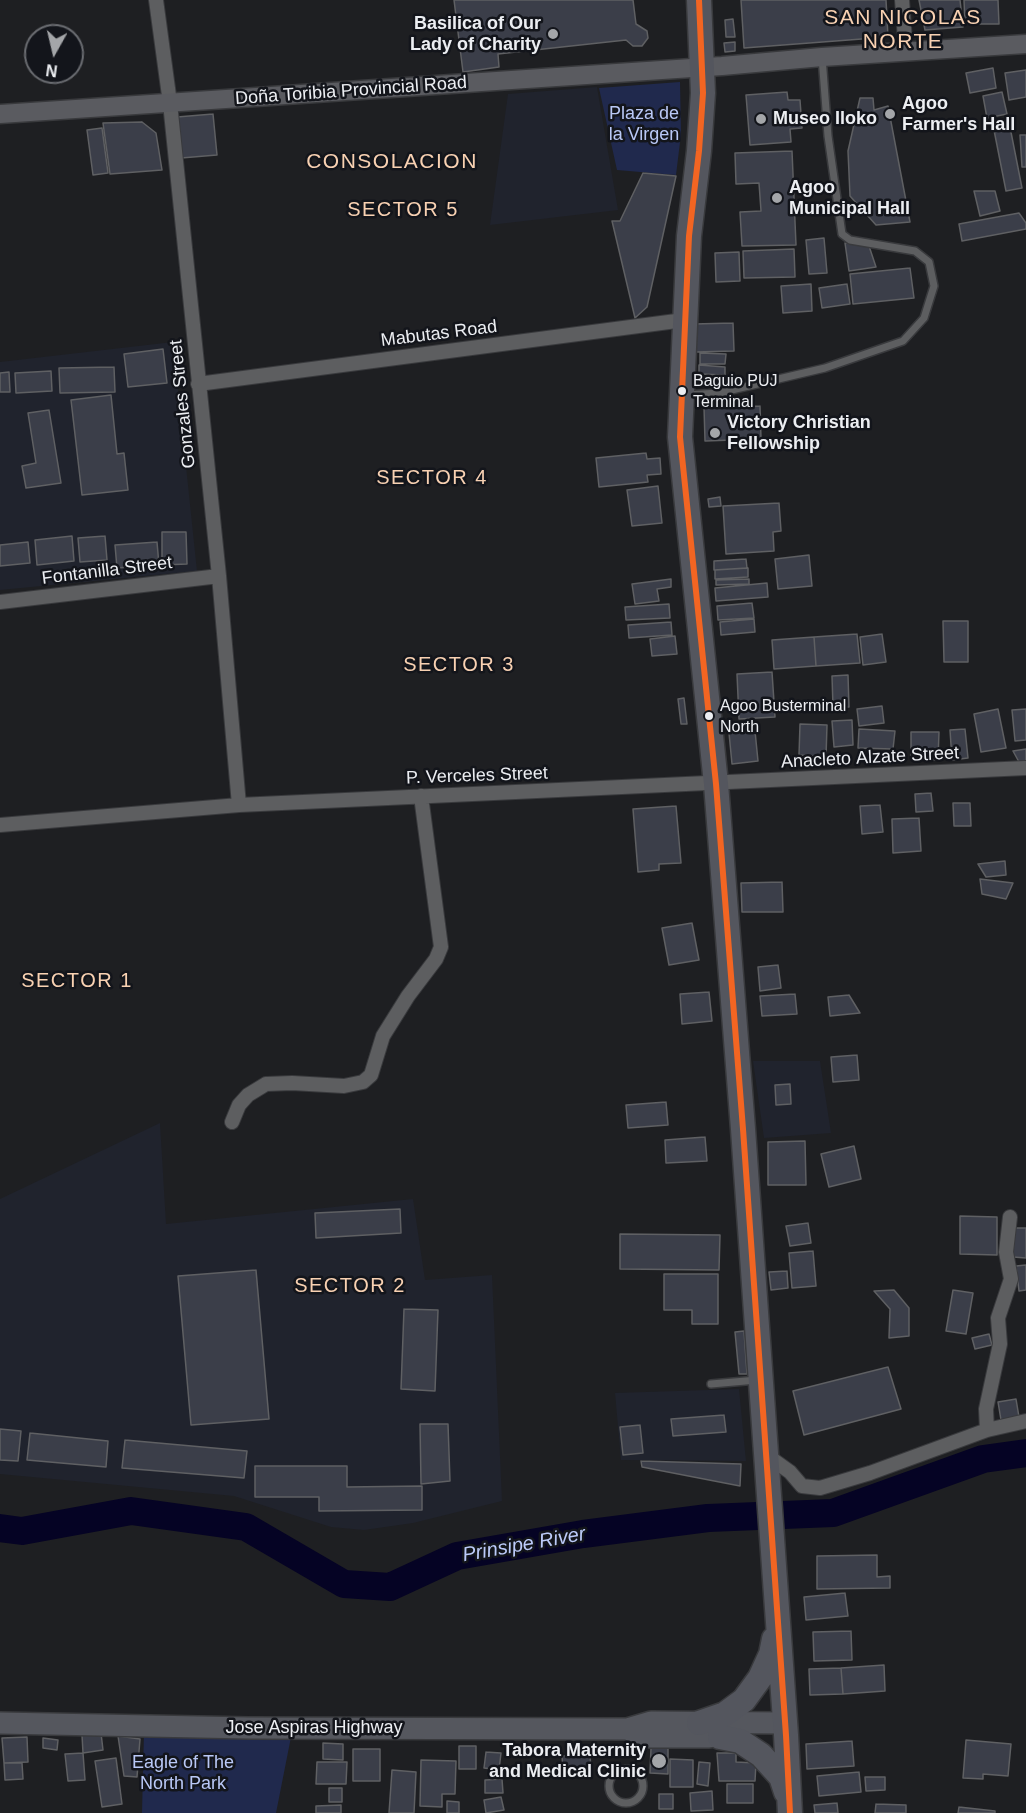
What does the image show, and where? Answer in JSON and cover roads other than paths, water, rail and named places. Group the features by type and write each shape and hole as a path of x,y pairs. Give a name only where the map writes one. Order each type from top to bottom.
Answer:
{"highway":[{"path":"699,0 703,93 699,151 688,236 680,437 716,784 744,1129 789,1805"},
{"path":"699,1723 725,1714 744,1700 760,1678 771,1654 778,1622"},
{"path":"720,1737 740,1741 761,1755 781,1777 789,1805"}],"main road":[{"name":"Jose Aspiras Highway","path":"0,1723 260,1728 627,1729 651,1722 785,1729"},
{"name":"Jose Aspiras Highway","path":"627,1729 650,1737 720,1737 785,1729"}],"street":[{"name":"Gonzales Street","path":"156,0 170,103 219,576 239,805"},
{"path":"902,0 906,53"},
{"name":"Doña Toribia Provincial Road","path":"0,114 1026,44"},
{"name":"Mabutas Road","path":"198,384 684,320"},
{"name":"Fontanilla Street","path":"0,602 219,576"},
{"name":"Anacleto Alzate Street","path":"716,784 1026,768"},
{"name":"P. Verceles Street","path":"0,825 239,805 716,784"},
{"path":"232,1122 239,1105 248,1095 266,1084 344,1086 363,1082 371,1075 383,1036 408,996 436,959 441,947 421,796"},
{"path":"987,1430 986,1409 1000,1344 998,1318 1011,1279 1006,1252 1010,1217"},
{"path":"766,1466 790,1472 802,1486 820,1488 870,1473 987,1430 1026,1421"}],"lane":[{"path":"681,395 719,393 825,368 903,341 924,318 934,286 929,262 915,251 850,240 842,234 828,136 822,57"},
{"path":"711,1384 760,1379"},
{"path":"626,1769 632,1770 641,1777 643,1789 638,1799 627,1804 621,1803 612,1796 609,1784 615,1774 626,1769"}],"waterway":[{"name":"Prinsipe River","path":"0,1528 22,1531 131,1511 246,1527 344,1584 390,1587 457,1556 583,1534 708,1518 833,1513 983,1459 1026,1453"}],"place":[{"name":"Basilica of Our Lady of Charity","path":"553,34"},
{"name":"Agoo Farmer's Hall","path":"890,114"},
{"name":"Museo Iloko","path":"761,119"},
{"name":"Agoo Municipal Hall","path":"777,198"},
{"name":"Baguio PUJ Terminal","path":"682,391"},
{"name":"Victory Christian Fellowship","path":"715,433"},
{"name":"Agoo Busterminal North","path":"709,716"},
{"name":"Tabora Maternity and Medical Clinic","path":"659,1761"}],"district":[{"name":"SAN NICOLAS NORTE","path":"903,30"},
{"name":"CONSOLACION","path":"392,162"},
{"name":"SECTOR 5","path":"403,210"},
{"name":"SECTOR 4","path":"432,478"},
{"name":"SECTOR 3","path":"459,665"},
{"name":"SECTOR 1","path":"77,981"},
{"name":"SECTOR 2","path":"350,1286"}],"park label":[{"name":"Plaza de la Virgen","path":"644,124"},
{"name":"Eagle of The North Park","path":"183,1773"}]}
